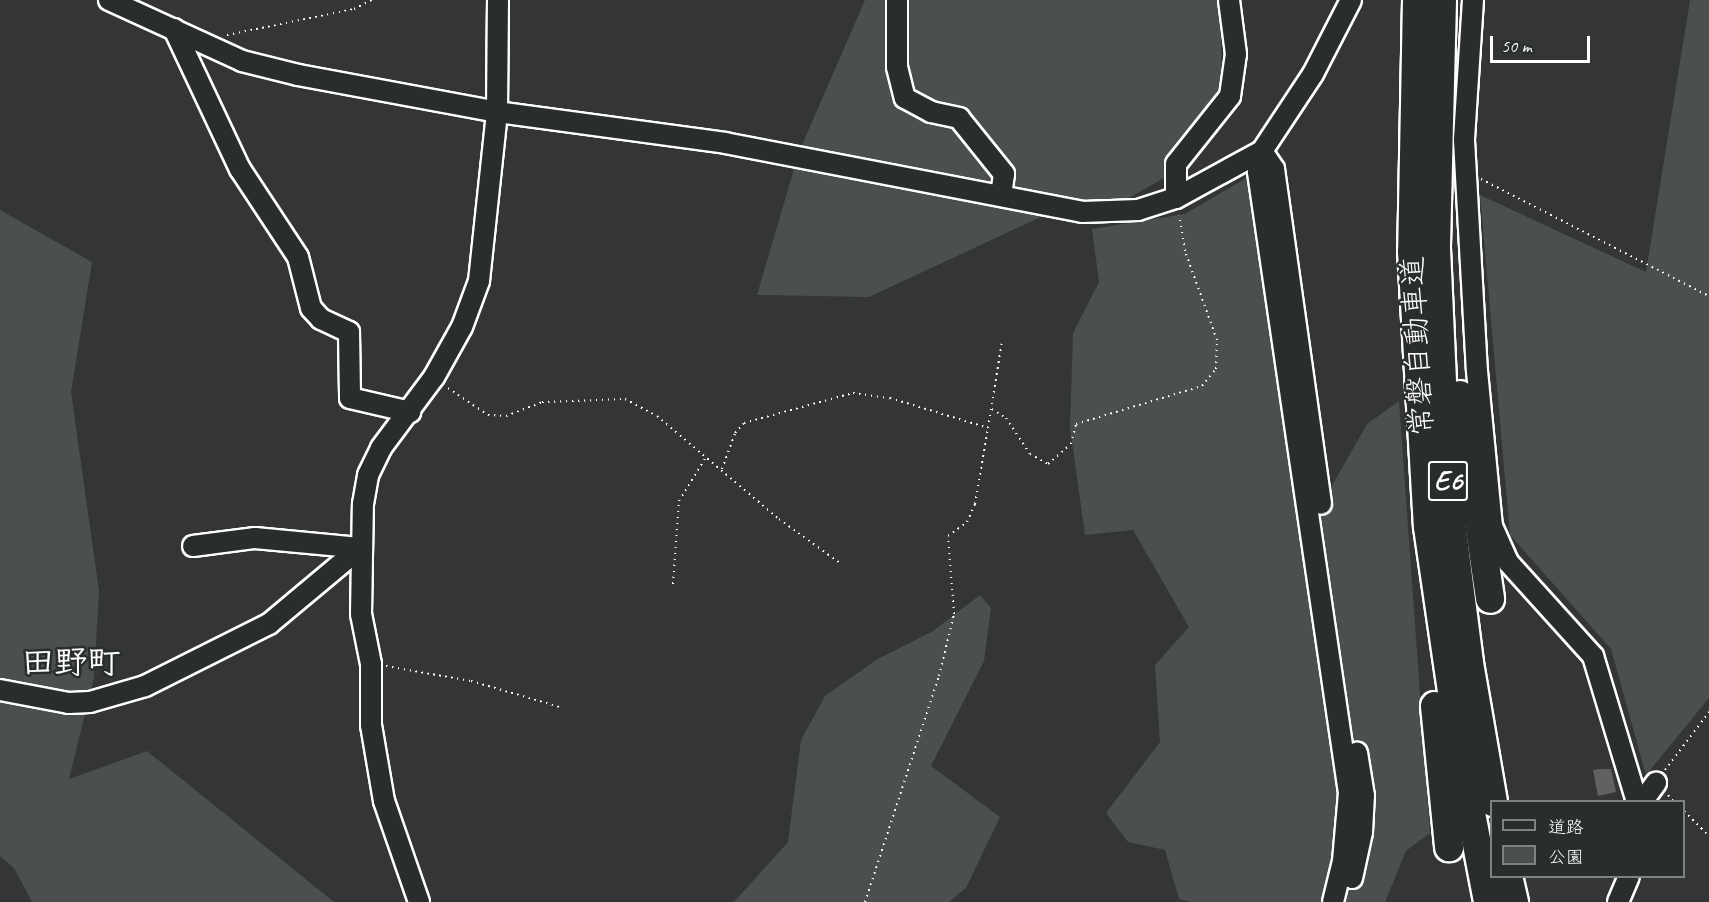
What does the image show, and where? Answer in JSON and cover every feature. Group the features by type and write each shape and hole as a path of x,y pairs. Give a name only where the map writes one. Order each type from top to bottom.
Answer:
{"highway":[{"name":"常磐自動車道","path":"1417,0 1412,250 1428,527 1465,782 1488,902"},
{"name":"常磐自動車道","path":"1442,0 1437,157 1439,334 1451,522 1469,663 1493,800"},
{"path":"1437,157 1460,404 1490,599"},
{"path":"1428,527 1430,646 1449,848"},
{"path":"1508,878 1514,902"}],"street":[{"path":"109,0 242,61 298,75 497,112 725,143 1107,213 1138,210 1176,198 1262,151"},
{"path":"419,902 384,801 371,725 371,664 361,614 360,549 368,475 381,448 431,381 462,327 479,281 497,112 498,0"},
{"path":"897,0 897,67 905,98 931,112 959,118 1004,174 1001,195"},
{"path":"1176,198 1176,164 1230,96 1236,54 1229,0"},
{"path":"1333,902 1343,861 1349,793 1258,172 1262,151 1313,74 1351,0"},
{"path":"1473,0 1464,140 1465,171 1477,371 1492,526 1508,562 1593,656 1637,800"},
{"path":"174,30 240,169 298,257 311,308 321,319 349,332 350,398 410,412"},
{"path":"1262,151 1274,169 1364,796 1362,832 1346,902"},
{"path":"193,546 255,538 360,549"},
{"path":"0,690 69,703 90,702 145,686 269,624 360,549"},
{"path":"1643,800 1656,783"},
{"path":"1618,902 1628,878"}],"path":[{"path":"198,42 354,9 372,0"},
{"path":"1465,171 1709,296"},
{"path":"993,409 1006,418 1030,454 1048,464 1071,444 1076,424 1202,386 1216,369 1216,340 1185,251 1176,198"},
{"path":"865,902 941,666 954,614 948,536 967,522 975,504 993,409 1002,342"},
{"path":"431,381 453,390 488,415 506,416 542,402 625,399 657,416 779,519 840,563"},
{"path":"722,470 735,433 744,423 853,393 890,398 988,428"},
{"path":"673,584 679,501 707,456"},
{"path":"371,664 471,681 560,707"},
{"path":"1656,783 1709,712"},
{"path":"1685,813 1709,837"}],"green space":[{"path":"865,0 1220,0 1222,91 1166,163 1164,178 1129,198 1073,202 869,297 757,295 799,152"},
{"path":"1690,0 1709,0 1709,698 1646,775 1611,649 1510,535 1480,195 1646,272"},
{"path":"1248,177 1303,500 1329,491 1367,424 1399,401 1430,833 1406,851 1385,902 1191,902 1179,899 1165,850 1128,842 1106,813 1160,742 1155,665 1189,627 1133,530 1085,535 1070,427 1073,333 1099,282 1092,229 1185,214"},
{"path":"0,210 92,262 71,392 99,591 94,677 69,779 147,751 334,902 32,902 14,868 0,856"},
{"path":"980,595 991,608 984,661 931,766 1000,817 966,888 949,902 734,902 788,842 801,740 825,696 876,660 933,631"}],"building":[{"path":"1611,769 1616,792 1598,796 1593,770"}],"district":[{"name":"田野町","path":"71,663"}]}
